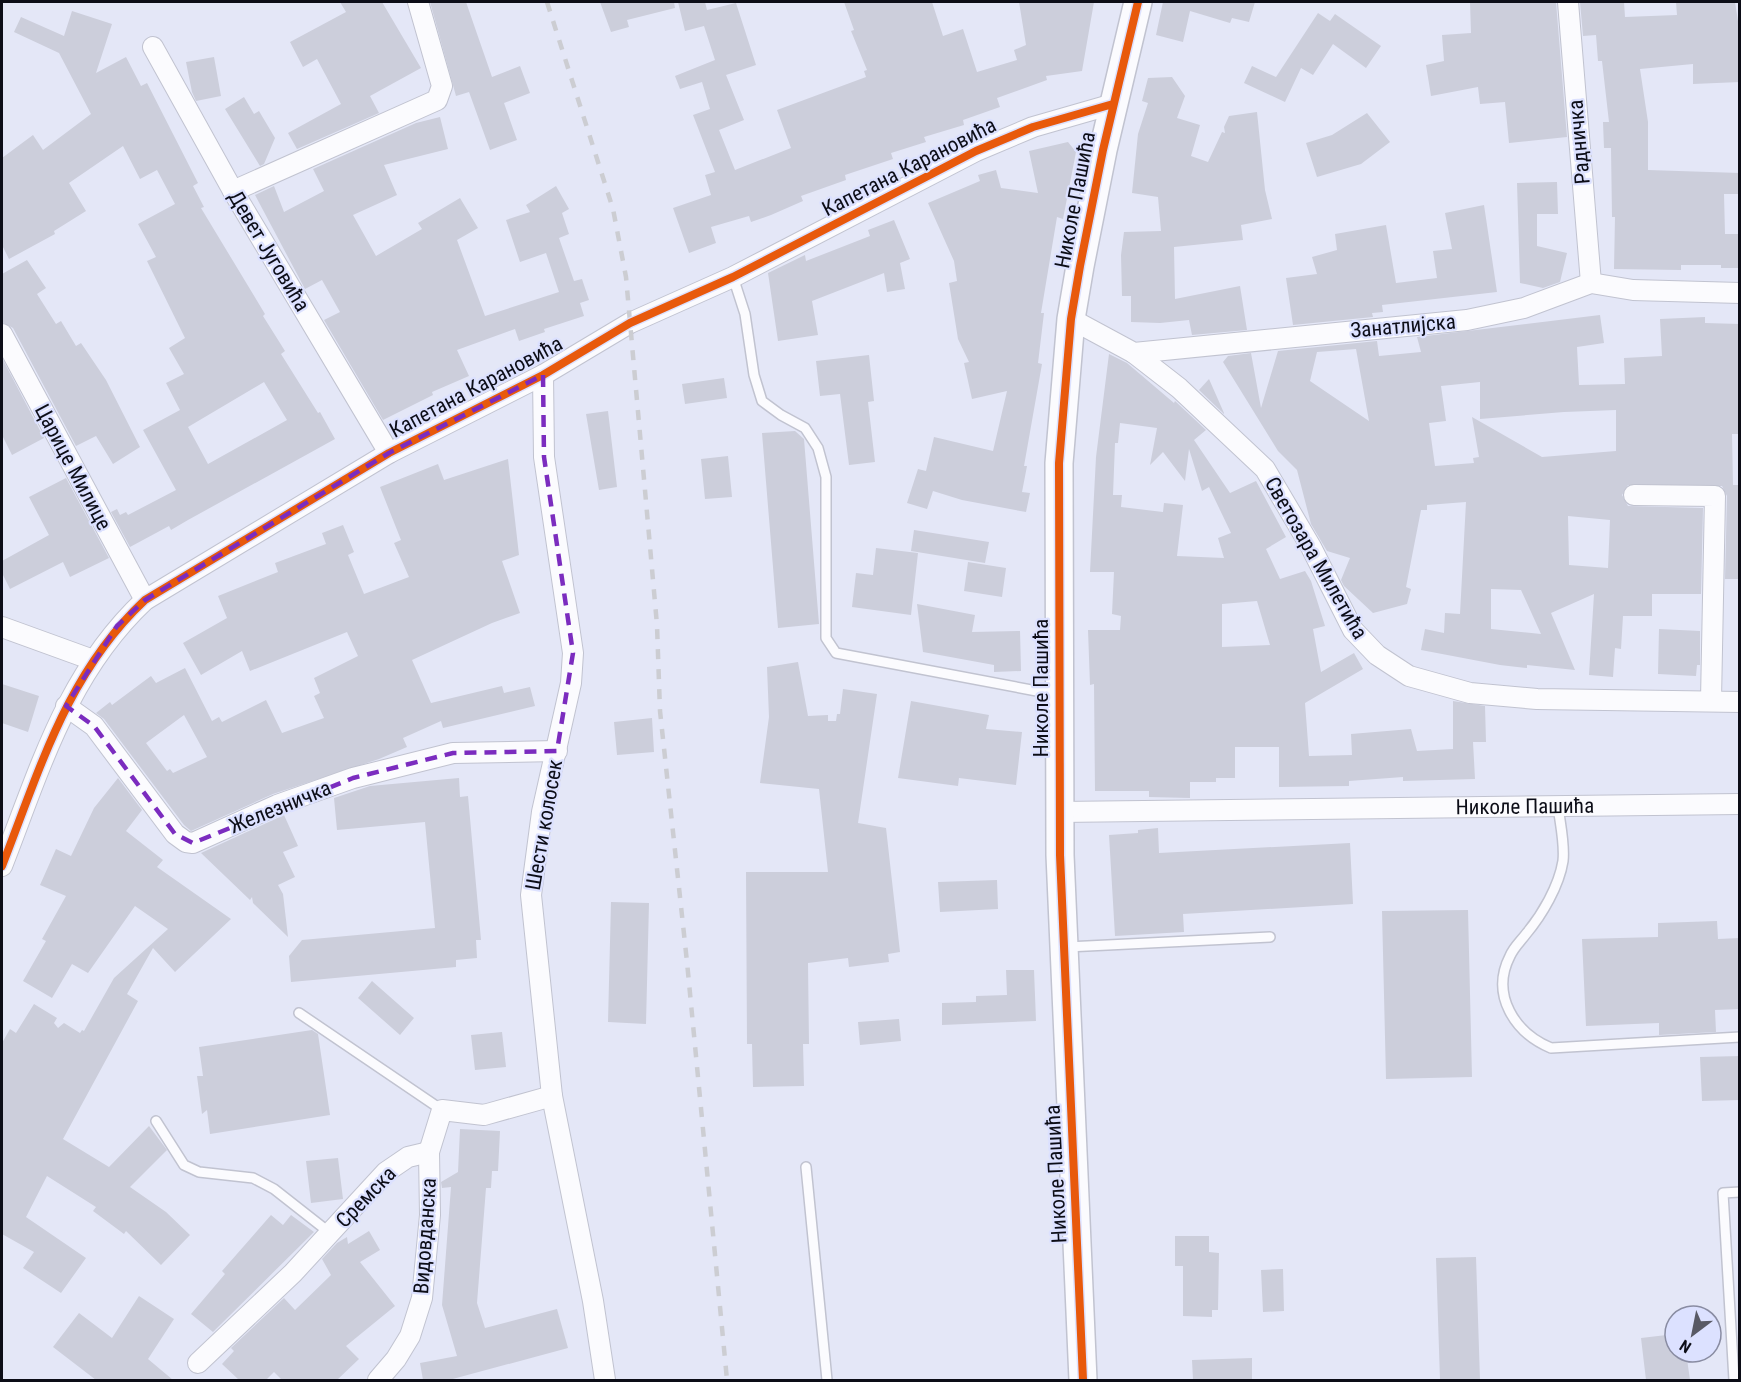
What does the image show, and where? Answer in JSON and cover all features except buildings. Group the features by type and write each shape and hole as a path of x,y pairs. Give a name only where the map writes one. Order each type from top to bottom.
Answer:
{"main road":[{"name":"Николе Пашића","path":"1083,1380 1059,812 1059,463 1071,319 1094,193 1138,2"}],"street":[{"path":"233,191 437,100 442,86 418,2"},
{"name":"Радничка","path":"1568,2 1591,283"},
{"name":"Девет Југовића","path":"153,47 233,191 389,453"},
{"name":"Капетана Карановића","path":"2,866 66,706 93,660 117,626 145,600 389,453 543,375 630,323 733,277 976,151 1033,127 1113,104"},
{"name":"Занатлијска","path":"1134,353 1467,320 1524,308 1591,283 1633,290 1740,293"},
{"path":"1071,319 1134,353"},
{"name":"Царице Милице","path":"2,334 145,600"},
{"name":"Светозара Милетића","path":"1134,353 1179,388 1265,470 1311,547 1353,630 1377,655 1409,676 1470,693 1526,698 1740,702"},
{"name":"Шести колосек","path":"543,375 544,457 573,653 571,683 542,812 531,895 552,1096 593,1301 604,1380"},
{"path":"1634,495 1715,496 1711,700"},
{"path":"2,627 93,660"},
{"name":"Железничка","path":"66,706 94,726 175,834 186,842 193,843 277,805 353,778 453,753 557,750"},
{"name":"Николе Пашића","path":"1059,812 1740,804"},
{"path":"429,1152 442,1110 484,1115 552,1096"},
{"name":"Сремска","path":"198,1363 263,1303 386,1172 408,1157 429,1152"},
{"name":"Видовданска","path":"378,1380 396,1359 410,1336 422,1298 430,1215 429,1152"}],"lane":[{"path":"733,277 745,314 754,375 762,401 806,428 818,448 826,477 826,638 837,652 1060,695"},
{"path":"1558,806 1563,860 1558,876 1545,906 1516,945 1504,971 1504,1000 1516,1025 1526,1035 1551,1048 1740,1037"},
{"path":"1064,947 1270,938"},
{"path":"299,1013 442,1110"},
{"path":"156,1121 184,1165 199,1172 253,1178 273,1189 330,1233"},
{"path":"806,1167 827,1380"},
{"path":"1734,1380 1723,1193 1740,1192"}],"highlighted area":[{"path":"543,375 544,457 573,653 557,751 453,753 353,778 193,843 175,834 94,726 66,706 117,626 145,600 389,453"}],"railway":[{"path":"547,2 613,209 626,277 657,625 660,711 687,962 727,1380"}],"cycle path":[{"path":"1083,1380 1060,855 1059,463 1071,319 1080,266 1103,150 1138,2"},
{"path":"2,866 43,758 75,691 118,628 145,600 389,453 543,375 630,323 733,277 976,151 1033,127 1113,104"}]}
